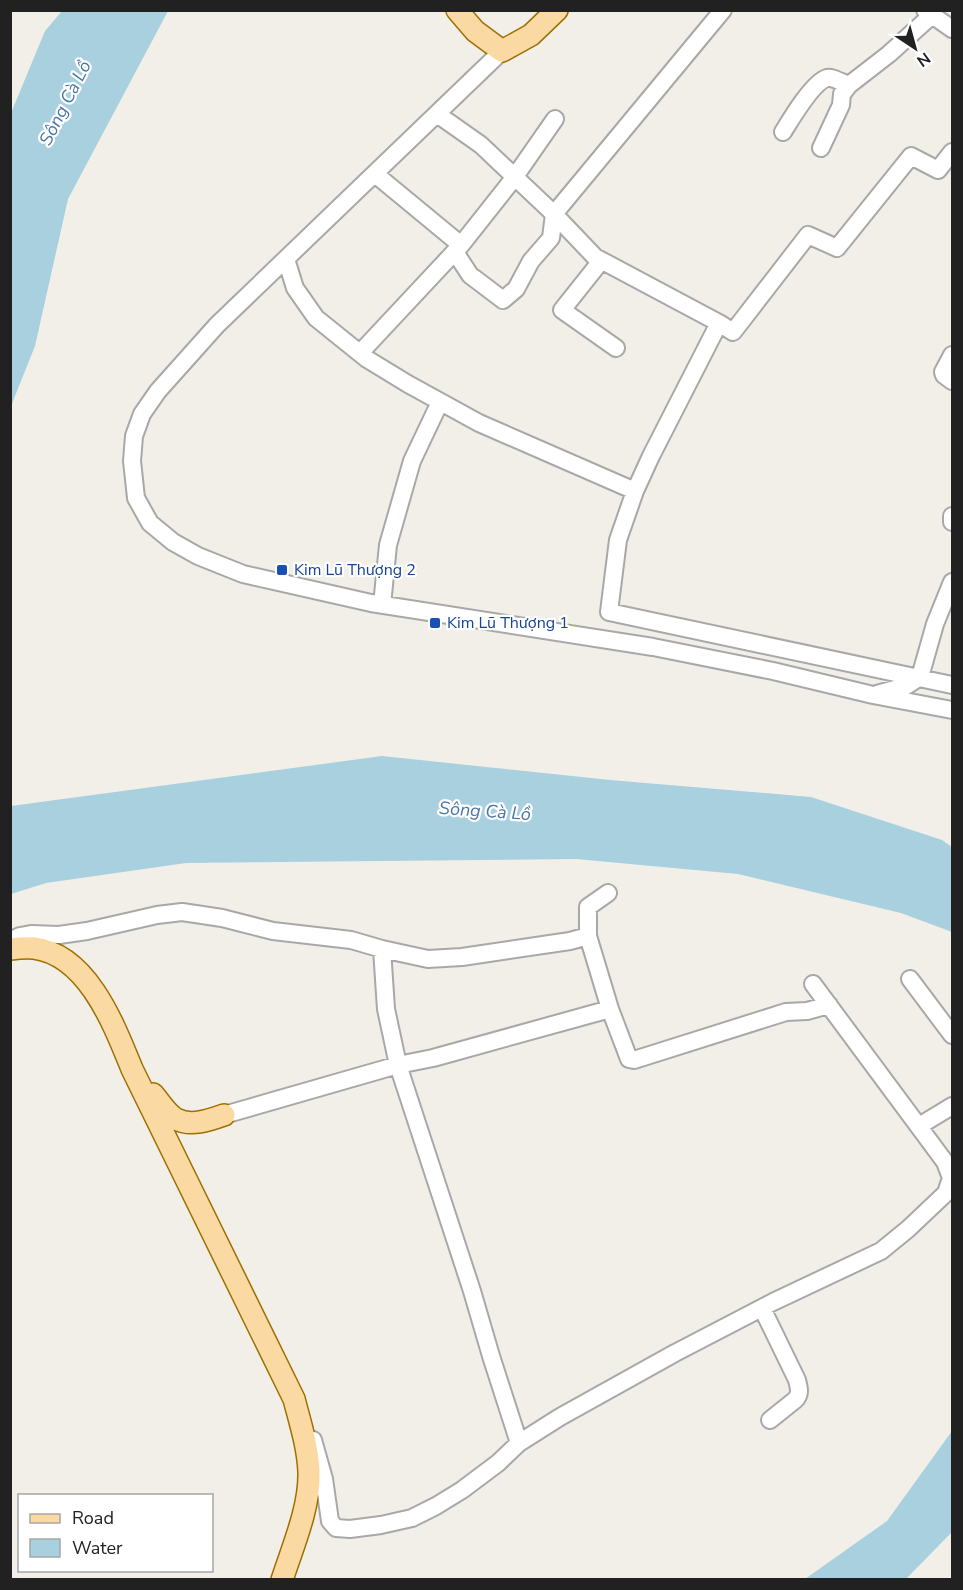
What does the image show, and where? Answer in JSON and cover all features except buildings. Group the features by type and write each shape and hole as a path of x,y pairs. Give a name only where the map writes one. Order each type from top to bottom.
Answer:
{"main road":[{"path":"457,10 475,31 502,51 531,35 557,10"},
{"path":"10,949 34,948 51,953 71,963 91,986 117,1032 132,1069 294,1399 309,1472 307,1495 282,1580"},
{"path":"132,1069 169,1113 177,1119 190,1122 205,1121 224,1115"}],"street":[{"path":"375,174 458,248 470,275 503,300 516,289 531,261 551,238 554,214 723,10"},
{"path":"821,148 841,105 842,94 849,85 890,54 928,13 952,29"},
{"path":"502,51 217,325 158,391 142,414 134,436 132,461 136,498 150,523 172,542 198,556 243,574 382,604 653,647 952,710"},
{"path":"783,132 809,92 818,83 828,77 849,85"},
{"path":"437,114 481,145 554,214 595,257 719,323 733,333 808,235 837,248 911,156 938,170 952,152"},
{"path":"360,354 458,248 514,178 555,119"},
{"path":"286,259 295,288 316,318 360,354 408,384 479,423 636,492"},
{"path":"601,261 562,310 616,348"},
{"path":"609,612 618,540 636,492 651,456 719,323"},
{"path":"952,355 943,372 952,381"},
{"path":"382,604 388,545 412,461 440,402"},
{"path":"952,516 952,522"},
{"path":"873,695 906,686 920,677 935,624 952,583"},
{"path":"609,612 653,647"},
{"path":"609,612 952,685"},
{"path":"608,893 588,907 588,936 610,1009 629,1059 634,1060 786,1012 807,1011 829,1005"},
{"path":"10,941 31,934 59,935 87,931 157,915 182,912 222,918 273,931 351,940 428,959 462,957 570,941 588,936"},
{"path":"382,949 386,1009 398,1065 469,1279 519,1443"},
{"path":"909,979 952,1035"},
{"path":"294,1399 313,1438 324,1479 330,1521 336,1528 350,1529 381,1525 412,1518 462,1490 498,1463 519,1443 560,1417 762,1308 881,1251 946,1193 951,1178 945,1162 919,1125 813,984"},
{"path":"224,1115 398,1065 433,1058 610,1009"},
{"path":"919,1125 952,1106"},
{"path":"762,1308 797,1380 799,1392 795,1400 770,1420"}],"water":[{"name":"Sông Cà Lồ","path":"62,11 168,11 68,199 35,346 11,406 11,113 45,31"},
{"name":"Sông Cà Lồ","path":"382,756 610,780 811,797 942,840 952,847 952,932 901,913 738,874 576,859 186,863 46,883 11,894 11,806"},
{"path":"952,1431 952,1532 906,1579 805,1579 887,1521"}],"place":[{"name":"Kim Lũ Thượng 2","path":"282,570"},
{"name":"Kim Lũ Thượng 1","path":"435,623"}]}
